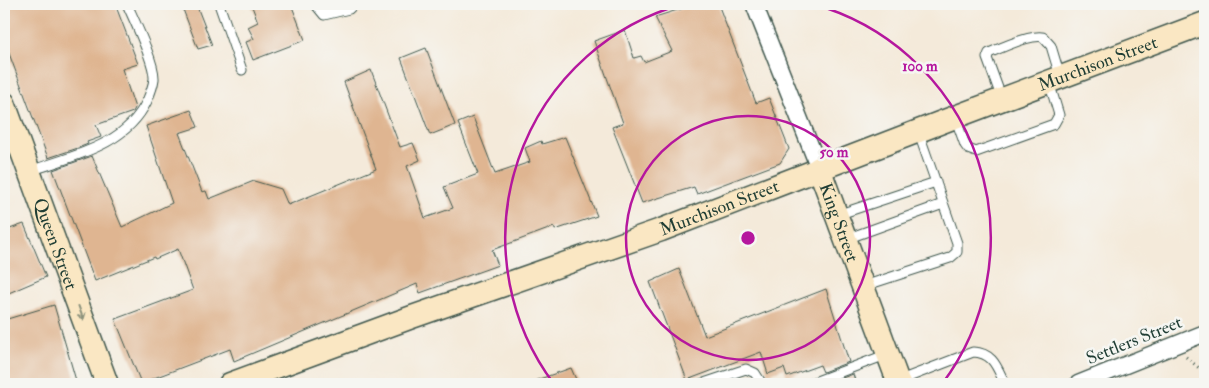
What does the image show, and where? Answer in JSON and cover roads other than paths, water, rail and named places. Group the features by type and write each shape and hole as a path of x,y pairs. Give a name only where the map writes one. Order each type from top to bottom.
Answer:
{"street":[{"name":"King Street","path":"754,4 837,215 899,383"},
{"name":"Murchison Street","path":"230,384 412,317 661,230 819,168 1205,23"},
{"name":"Queen Street","path":"4,103 8,128 29,172 107,384"},
{"name":"Settlers Street","path":"1078,384 1205,333"}],"lane":[{"path":"29,172 97,148 113,140 131,125 142,110 154,78 150,62 127,4"},
{"path":"219,4 242,70"},
{"path":"315,4 324,15 349,9 354,4"},
{"path":"954,117 965,145 968,149 976,152 1054,124 1059,114 1051,46 1043,37 1036,36 989,53 987,58 1002,100"},
{"path":"864,286 953,256 957,252 957,243 918,131"},
{"path":"837,215 936,182"},
{"path":"846,239 943,204"},
{"path":"899,383 973,352 982,352 994,361 1004,384"},
{"path":"809,384 828,381 888,354"},
{"path":"701,384 746,369 755,373 762,384"}]}
